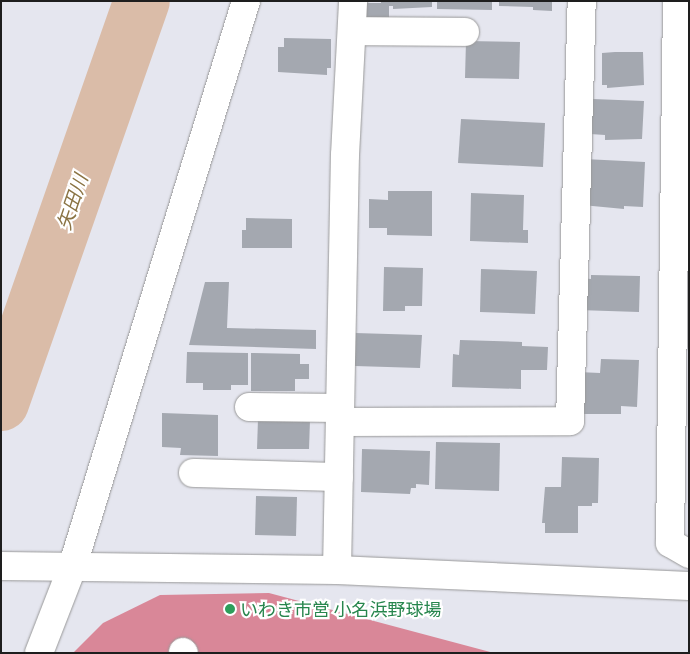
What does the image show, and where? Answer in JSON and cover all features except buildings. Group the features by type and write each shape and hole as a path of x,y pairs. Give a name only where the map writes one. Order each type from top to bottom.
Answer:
{"street":[{"path":"38,653 59,568 246,1"},
{"path":"337,570 345,155 352,1"},
{"path":"249,407 340,415 570,421 582,1"},
{"path":"678,1 670,543 689,554"},
{"path":"352,31 465,32"},
{"path":"193,473 339,477"},
{"path":"1,566 337,570 689,586"}],"shaded area":[{"name":"いわき市営 小名浜野球場","path":"269,593 494,653 73,653 103,623 160,595"}],"waterway":[{"name":"矢田川","path":"1,403 142,1"}],"place":[{"name":"いわき市営 小名浜野球場","path":"230,609"}]}
